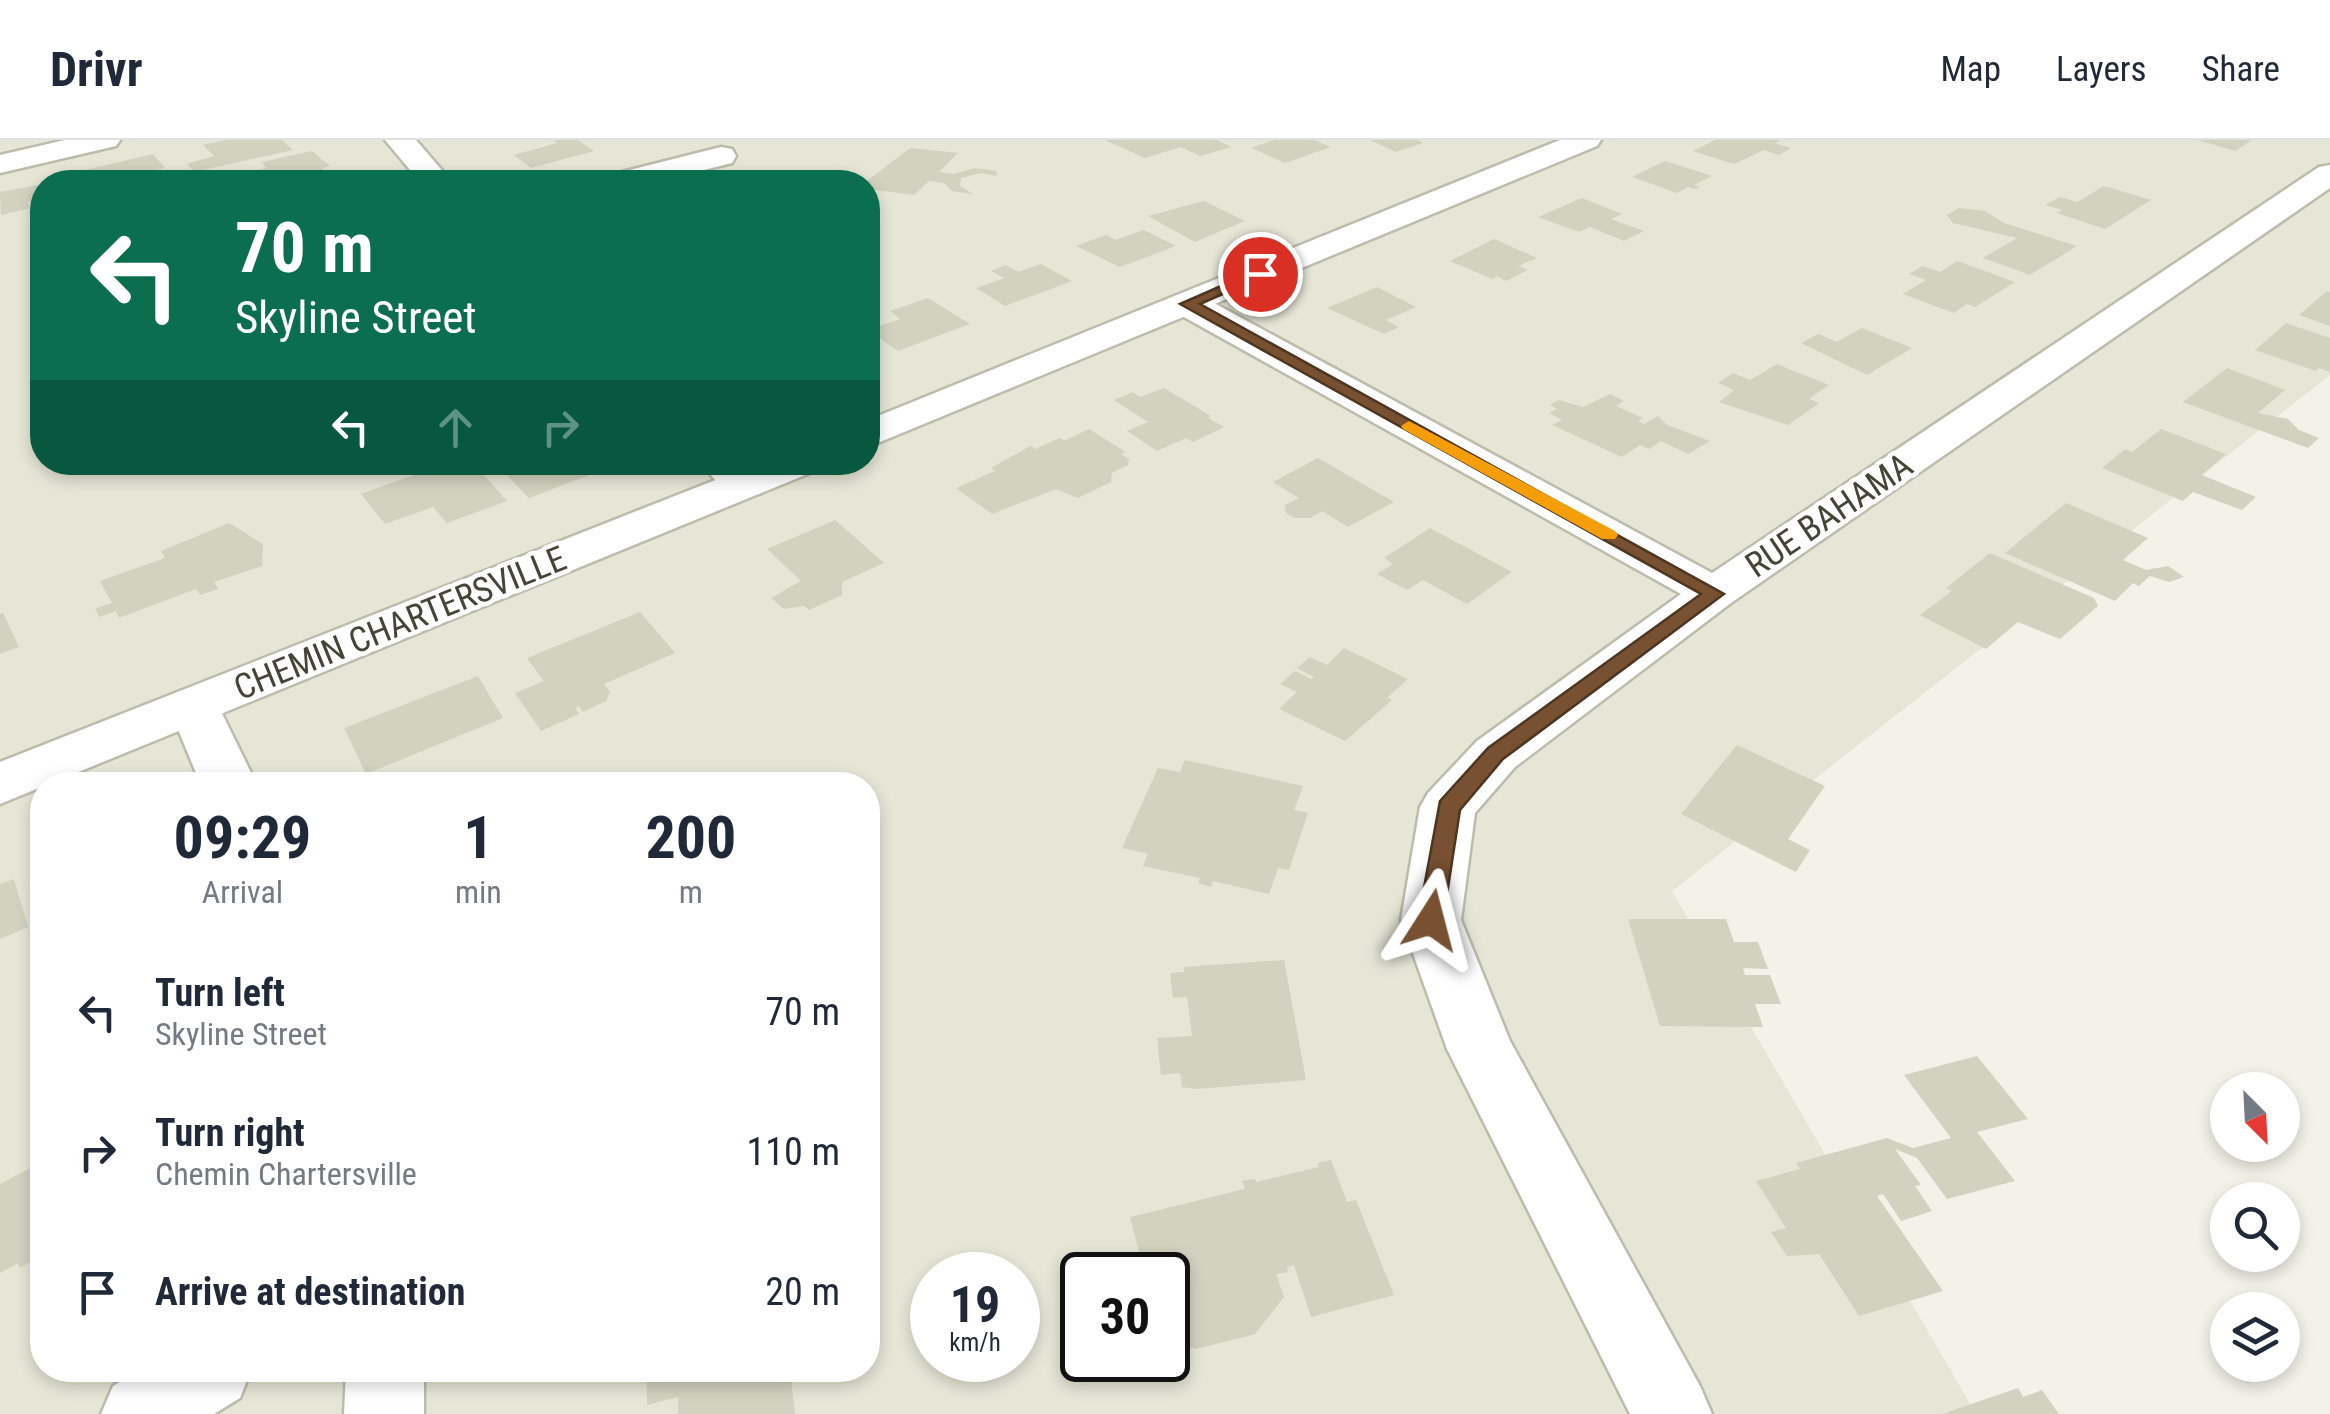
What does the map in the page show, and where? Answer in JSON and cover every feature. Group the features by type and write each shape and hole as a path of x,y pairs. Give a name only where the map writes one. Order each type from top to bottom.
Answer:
{"street":[{"path":"0,164 105,140"},
{"path":"400,140 426,170"},
{"path":"880,430 1586,140"},
{"path":"667,170 721,156"},
{"name":"RUE BAHAMA","path":"1672,1414 1480,1049 1431,920 1448,807 1496,754 1714,594 2330,174"},
{"path":"1188,304 1714,594"},
{"name":"CHEMIN CHARTERSVILLE","path":"0,784 729,475"},
{"path":"194,704 223,772"},
{"path":"142,1414 193,1382"},
{"path":"384,1414 385,1382"}],"shaded area":[{"path":"0,140 2330,140 2330,375 1672,891 1976,1414 0,1414"}],"building":[{"path":"225,140 282,140 293,150 192,170 187,164 214,156 203,145"},
{"path":"553,140 578,140 594,151 531,168 514,155 557,143"},
{"path":"1105,140 1217,140 1231,147 1200,156 1181,147 1145,158"},
{"path":"1274,140 1314,140 1331,147 1285,163 1251,148"},
{"path":"1370,140 1418,140 1423,143 1396,152"},
{"path":"1715,140 1782,140 1775,143 1791,148 1779,155 1764,150 1734,164 1693,151"},
{"path":"2198,140 2252,140 2235,151"},
{"path":"910,148 958,153 939,172 954,174 974,168 996,171 997,176 981,173 961,178 960,186 973,194 952,191 944,183 929,181 914,195 880,191 880,171"},
{"path":"312,151 330,166 324,170 257,170 266,168 262,162"},
{"path":"153,154 165,168 156,170 85,170"},
{"path":"1665,161 1712,176 1694,185 1700,187 1688,187 1677,193 1632,177"},
{"path":"2104,186 2151,200 2105,229 2045,205 2060,197 2077,202"},
{"path":"30,187 30,208 1,215 0,192"},
{"path":"1582,198 1622,214 1611,219 1644,231 1624,241 1590,227 1579,232 1538,217"},
{"path":"1204,201 1245,221 1195,242 1148,216"},
{"path":"1959,208 1985,211 2004,223 2077,246 2030,275 1983,258 2017,238 1953,223 1947,215"},
{"path":"1144,230 1176,246 1120,267 1076,246 1106,235 1115,240"},
{"path":"1494,239 1537,258 1518,266 1528,270 1506,281 1450,261"},
{"path":"1957,261 2015,282 1975,307 1967,304 1954,313 1903,294 1926,280 1909,274 1922,266 1940,272"},
{"path":"1041,264 1072,281 1005,306 976,288 1004,278 991,271 1006,265 1018,272"},
{"path":"1377,287 1416,307 1386,320 1399,327 1384,334 1327,308"},
{"path":"2327,291 2330,326 2299,315"},
{"path":"928,298 970,324 898,351 880,338 880,326 900,319 890,311"},
{"path":"2286,323 2330,338 2330,372 2255,350"},
{"path":"1862,328 1912,348 1867,375 1801,343 1818,334 1837,342"},
{"path":"1777,364 1829,385 1809,399 1819,403 1788,425 1719,402 1734,390 1718,383 1733,373 1750,380"},
{"path":"2227,368 2285,390 2258,413 2288,419 2299,430 2319,438 2308,448 2183,402"},
{"path":"1164,388 1224,427 1193,442 1186,438 1157,451 1127,431 1148,422 1114,400 1133,392 1140,397"},
{"path":"1610,394 1624,401 1616,406 1643,418 1638,421 1644,424 1658,416 1667,425 1710,441 1688,454 1661,441 1649,449 1640,445 1622,457 1552,425 1562,420 1549,413 1557,409 1550,405 1559,400 1583,407"},
{"path":"1089,429 1126,452 1121,454 1129,459 1128,465 1112,473 1111,482 1078,498 1056,489 992,514 956,488 995,471 991,468 1030,446 1035,449 1060,438 1064,441"},
{"path":"2161,429 2226,454 2202,475 2256,497 2242,510 2193,492 2183,501 2102,468 2125,449 2132,452"},
{"path":"1318,458 1394,502 1348,527 1322,511 1310,518 1294,518 1286,513 1285,505 1299,498 1273,482"},
{"path":"414,475 484,475 507,501 447,523 433,507 385,524 361,494"},
{"path":"507,475 589,475 529,498"},
{"path":"2066,503 2148,538 2123,560 2146,570 2168,566 2184,577 2169,582 2150,576 2139,586 2133,583 2115,601 2005,553"},
{"path":"835,520 884,563 842,582 842,595 809,610 804,606 784,609 771,598 801,581 767,549"},
{"path":"229,523 263,544 262,566 214,582 218,589 200,595 196,589 119,618 116,611 99,617 95,609 112,603 100,581 165,558 161,551"},
{"path":"1430,528 1512,572 1467,604 1423,580 1407,590 1377,574 1393,564 1384,558"},
{"path":"1990,553 2094,598 2098,606 2060,639 2018,622 1986,649 1920,615 1952,591 1946,588"},
{"path":"640,612 675,653 604,684 610,692 606,701 583,712 579,706 575,708 579,714 541,731 515,693 544,681 527,658"},
{"path":"3,613 19,647 0,654 0,614"},
{"path":"1344,648 1408,679 1387,698 1392,700 1345,741 1279,709 1297,692 1280,684 1295,671 1314,677 1297,668 1310,657 1327,665"},
{"path":"478,676 503,718 371,772 365,772 344,728"},
{"path":"1737,745 1825,786 1788,839 1810,850 1796,872 1681,814"},
{"path":"1185,760 1303,786 1294,810 1308,813 1289,870 1278,868 1269,894 1213,881 1211,887 1198,883 1200,878 1143,866 1148,854 1122,848 1158,768 1180,772"},
{"path":"14,879 28,927 0,939 0,884"},
{"path":"1628,919 1726,919 1734,942 1758,942 1768,969 1743,968 1745,975 1770,975 1781,1004 1755,1004 1763,1027 1660,1026"},
{"path":"1284,960 1306,1080 1197,1089 1182,1087 1180,1073 1161,1075 1157,1038 1192,1036 1187,997 1173,998 1170,973 1184,972 1184,967"},
{"path":"1977,1056 2028,1119 1977,1132 2015,1181 1947,1199 1917,1158 1895,1149 1921,1185 1915,1186 1932,1211 1901,1221 1883,1194 1877,1196 1943,1291 1859,1316 1819,1254 1787,1256 1771,1232 1786,1228 1756,1181 1800,1169 1796,1163 1887,1138 1913,1148 1951,1138 1904,1075"},
{"path":"1331,1160 1347,1202 1356,1200 1394,1295 1311,1317 1294,1265 1287,1267 1288,1272 1276,1274 1284,1297 1255,1334 1196,1349 1190,1347 1190,1252 1139,1252 1130,1217 1245,1189 1242,1181 1256,1182 1319,1167 1318,1163"},
{"path":"30,1168 30,1262 20,1268 18,1263 0,1273 0,1184"},
{"path":"646,1382 791,1382 795,1414 678,1414 678,1397 647,1405"},
{"path":"2018,1388 2023,1397 2042,1390 2059,1414 1942,1414"}],"slow traffic":[{"path":"1409,426 1608,535"}],"route":[{"path":"1260,274 1188,304 1714,594 1496,754 1448,807 1431,920"}]}
